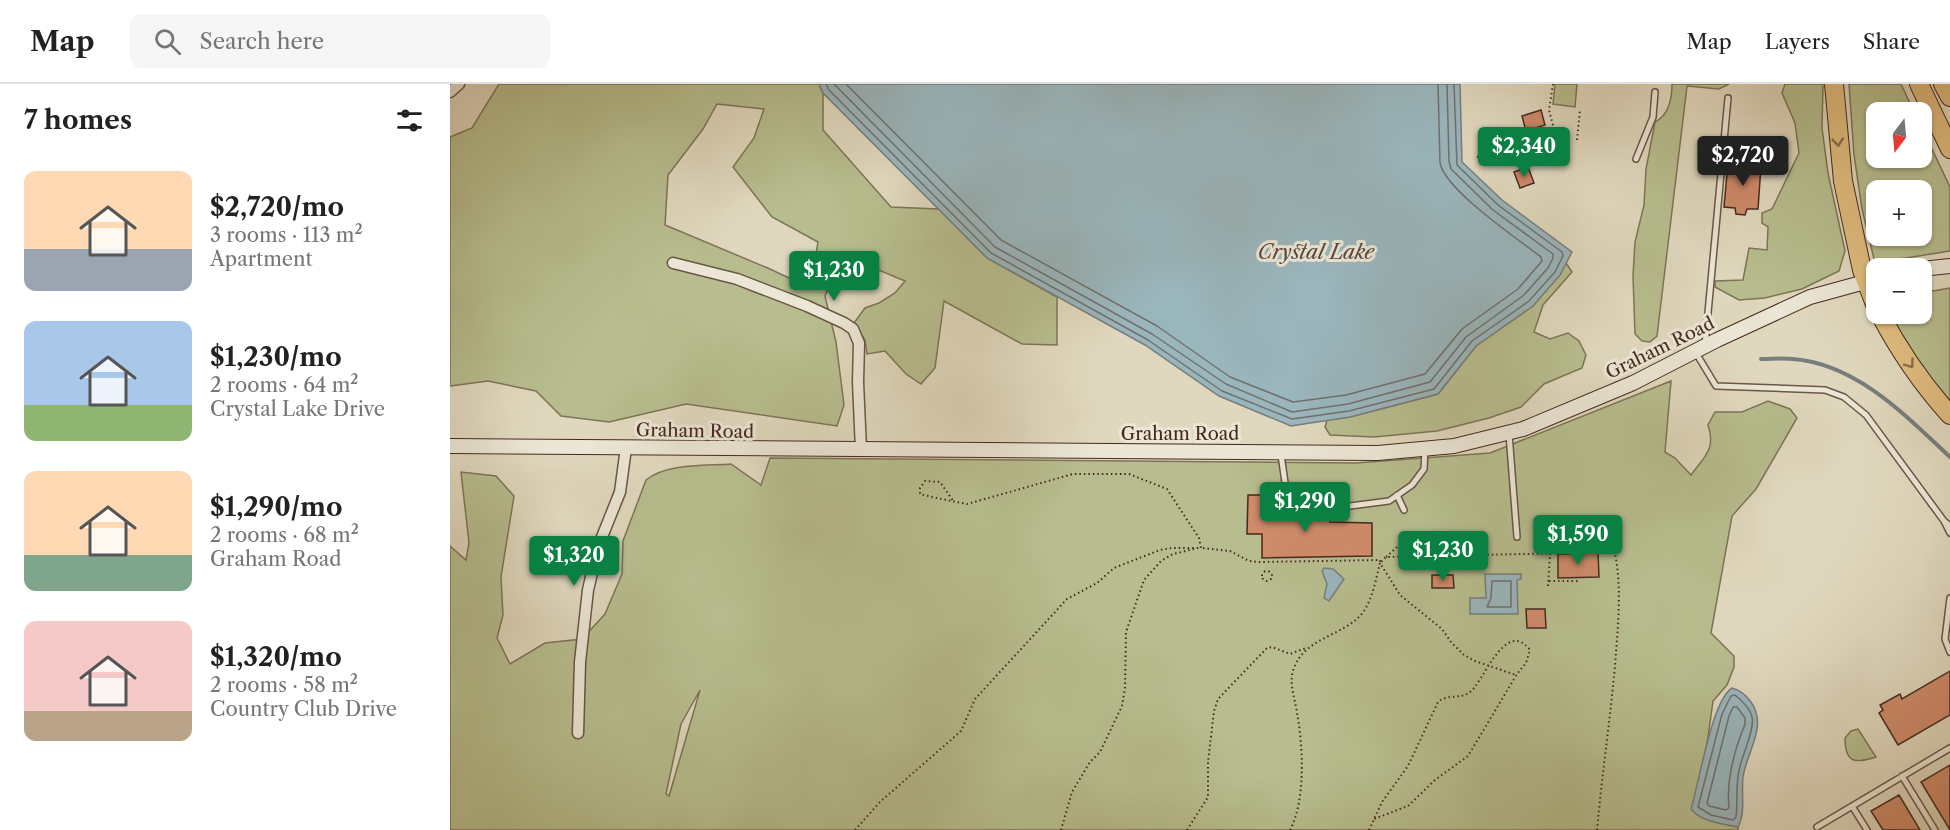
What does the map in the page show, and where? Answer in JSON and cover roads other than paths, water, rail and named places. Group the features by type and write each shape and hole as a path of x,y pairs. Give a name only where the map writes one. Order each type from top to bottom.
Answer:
{"highway":[{"path":"1834,84 1843,181 1866,262"},
{"path":"1918,84 1950,149"},
{"path":"1943,84 1950,97"},
{"path":"1885,324 1896,345 1933,396 1950,415"}],"main road":[{"path":"1932,268 1950,266"},
{"name":"Graham Road","path":"450,446 1378,453 1454,446 1509,432 1625,387 1700,348 1810,297 1866,281"}],"street":[{"path":"450,92 459,84"},
{"path":"673,263 737,279 807,306 844,323 853,330 859,343 861,450"},
{"path":"578,733 580,662 588,590 598,547 620,492 626,448"}],"lane":[{"path":"1636,159 1653,117 1655,92"},
{"path":"1728,98 1700,348 1716,386 1825,390 1844,397 1866,415 1944,521 1950,533"},
{"path":"1509,432 1517,537"},
{"path":"1281,453 1286,489 1310,502 1350,506 1389,501 1412,486 1424,470 1425,449"},
{"path":"1397,495 1404,510"},
{"path":"1944,521 1950,526"},
{"path":"1950,598 1945,639 1950,652"},
{"path":"1817,826 1950,748"},
{"path":"1902,776 1935,830"},
{"path":"1852,806 1867,830"}],"water":[{"name":"Crystal Lake","path":"819,84 1460,84 1462,162 1502,200 1572,252 1560,275 1533,306 1476,346 1438,394 1350,417 1291,426 1219,396 1145,345 987,258 823,93"},
{"path":"1324,568 1333,569 1344,579 1329,601 1324,598 1327,584 1322,571"},
{"path":"1485,574 1521,574 1521,579 1517,580 1518,614 1470,614 1470,598 1486,598"},
{"path":"1732,688 1740,691 1749,699 1756,711 1757,720 1755,739 1743,777 1743,809 1738,827 1706,820 1691,809 1712,725 1718,708"}],"waterway":[{"path":"1761,359 1789,359 1816,363 1859,381 1898,409 1950,457"}]}
